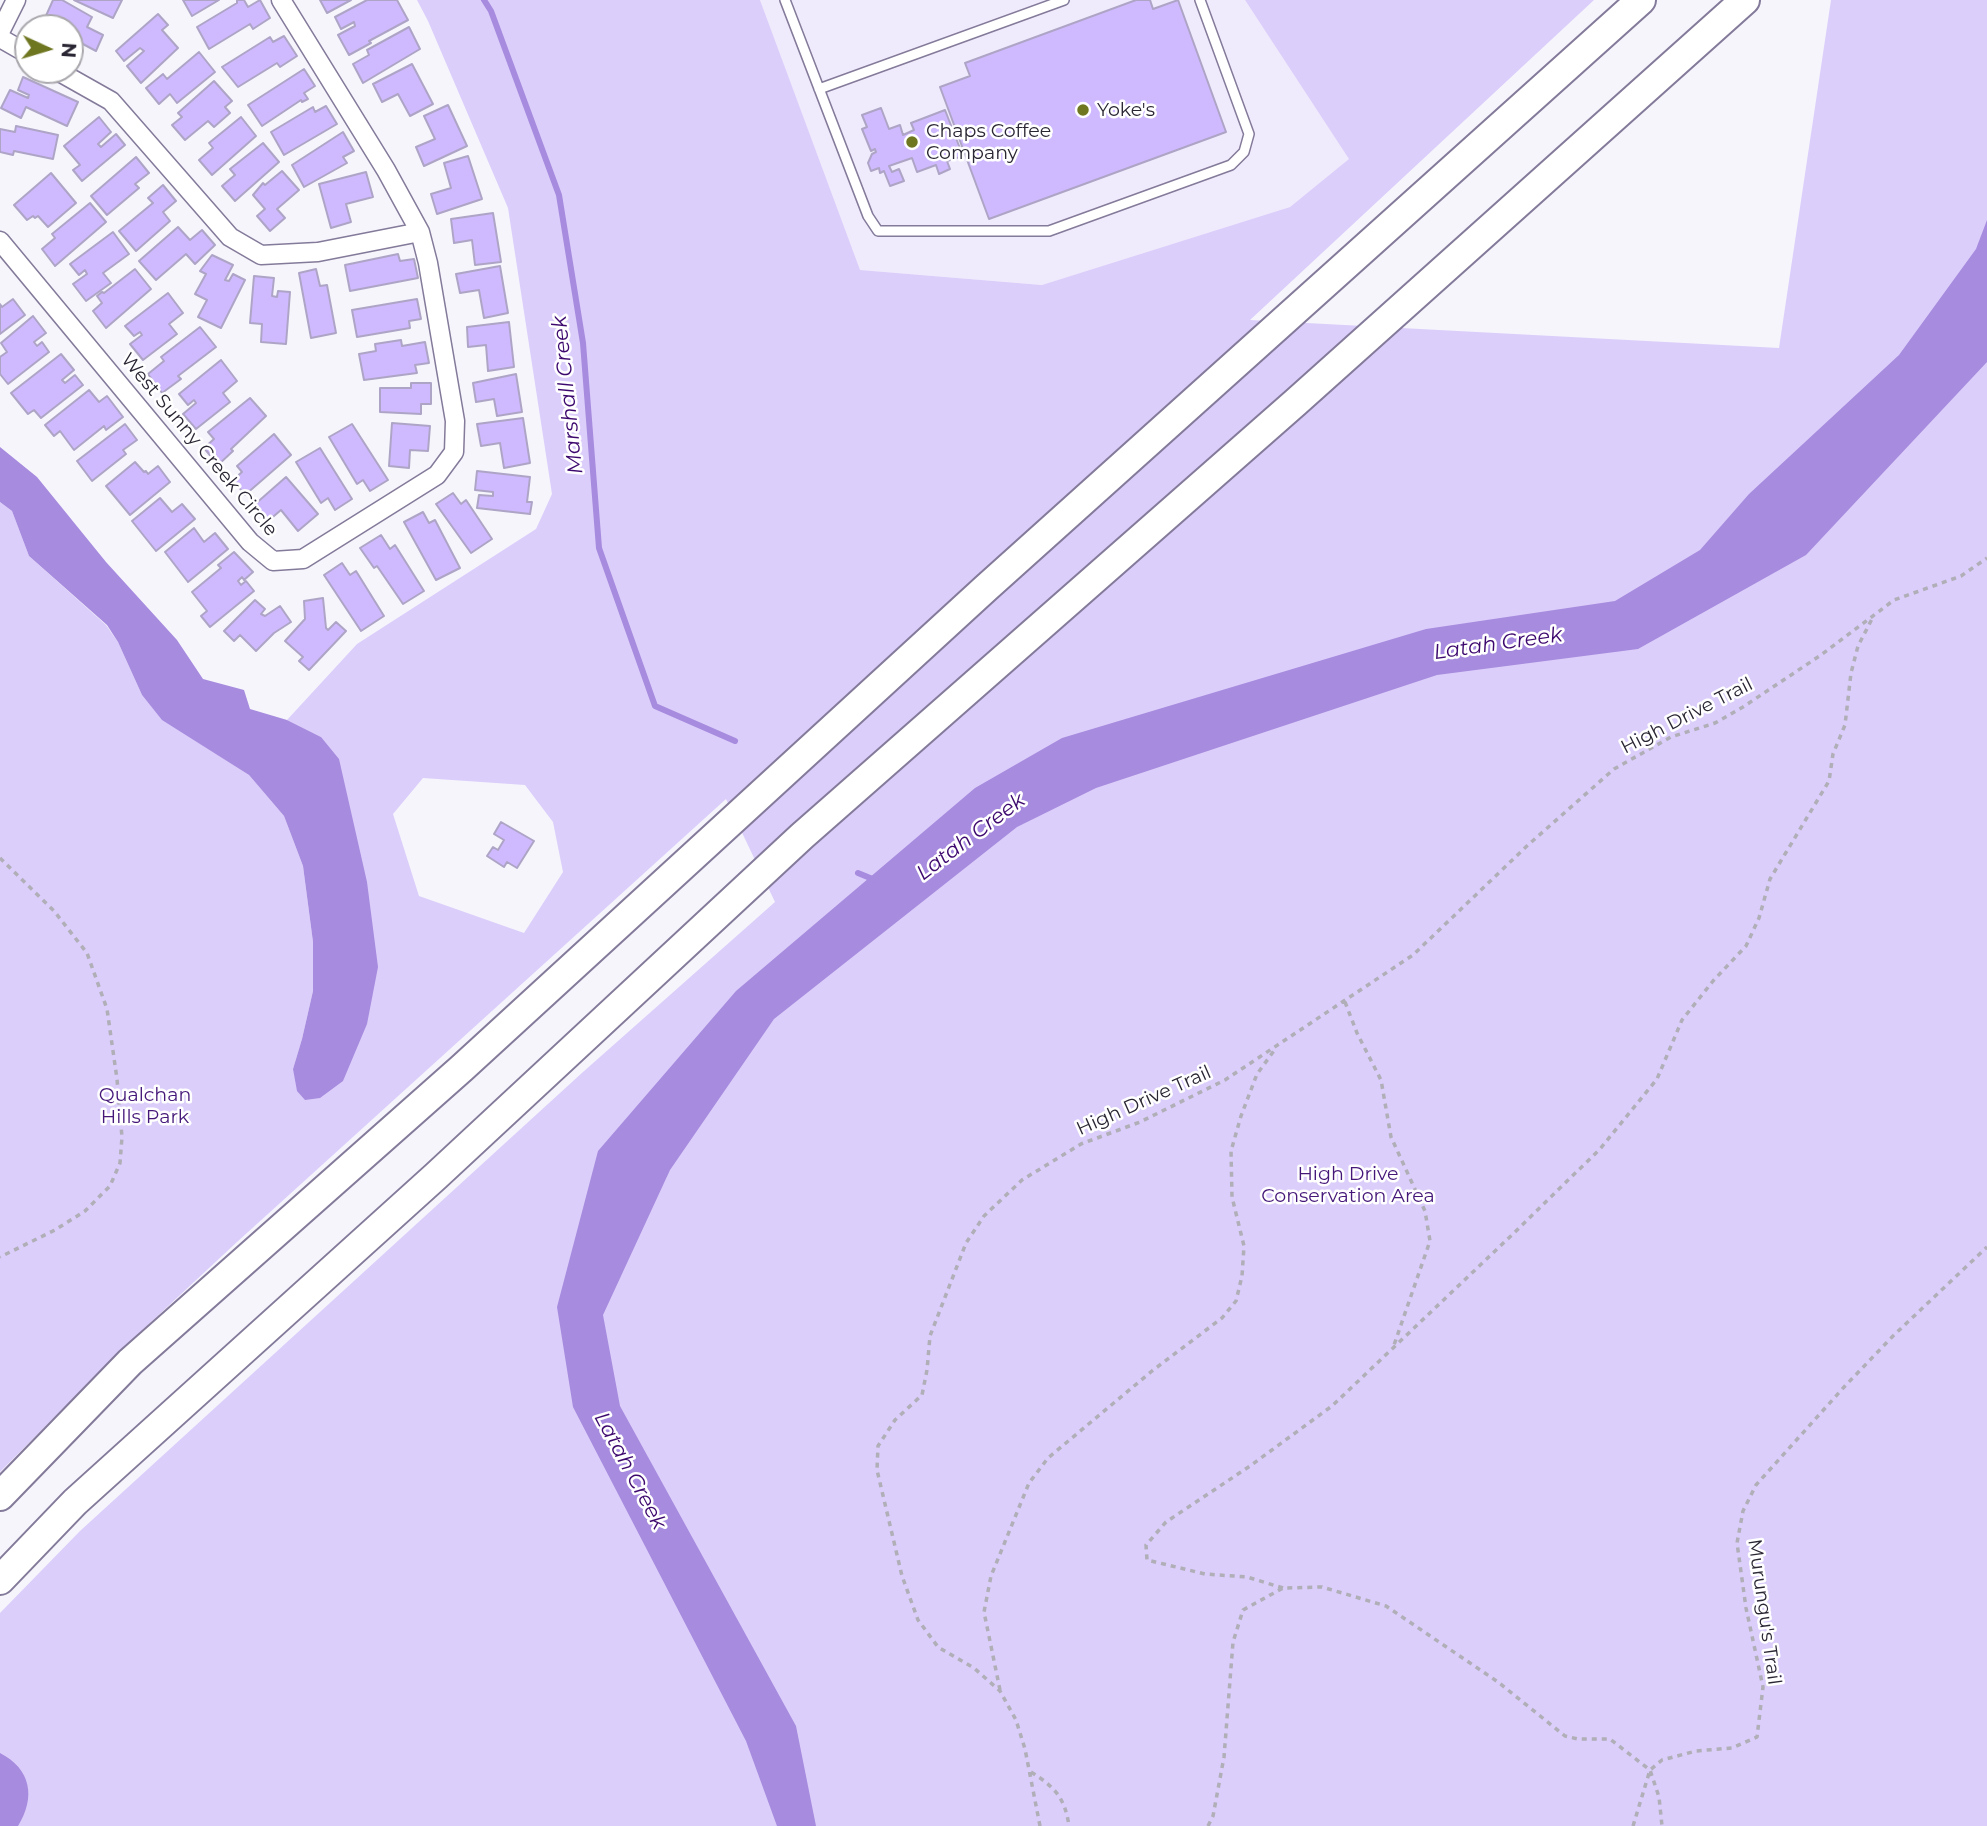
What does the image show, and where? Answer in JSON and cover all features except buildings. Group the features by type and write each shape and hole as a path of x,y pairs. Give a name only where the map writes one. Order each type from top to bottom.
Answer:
{"highway":[{"path":"0,1496 130,1362 516,1018 975,597 1641,0"},
{"path":"0,1580 75,1502 436,1176 802,836 1296,402 1745,0"}],"street":[{"path":"0,32 16,0"},
{"path":"81,84 111,101 230,237 261,255 318,252 419,232 386,170 281,0"},
{"name":"West Sunny Creek Circle","path":"0,241 250,542 273,561 303,559 437,475 454,452 455,421 428,263 419,232"}],"lane":[{"path":"785,0 868,216 878,231 1049,231 1231,165 1244,152 1249,134 1200,0"},
{"path":"819,89 1064,0"}],"path":[{"name":"High Drive Trail","path":"1040,1826 1031,1772 1016,1720 1000,1691 974,1668 939,1647 918,1620 902,1576 877,1469 878,1446 895,1420 922,1395 930,1336 966,1243 984,1216 1022,1180 1081,1144 1140,1122 1225,1080 1413,955 1528,845 1614,769 1671,737 1715,723 1821,655 1894,600 1961,576 1987,558"},
{"path":"1662,1826 1660,1797 1650,1770 1609,1739 1565,1736 1498,1682 1386,1606 1322,1587 1283,1588 1247,1577 1205,1574 1147,1560 1146,1545 1166,1522 1250,1466 1332,1406 1516,1233 1600,1149 1657,1079 1682,1020 1746,946 1759,918 1770,879 1829,781 1833,754 1845,725 1851,673 1858,646 1874,615"},
{"path":"0,858 54,911 88,953 107,1009 122,1137 120,1163 110,1186 85,1211 55,1230 0,1257"},
{"path":"1345,1002 1381,1080 1391,1137 1425,1211 1430,1241 1393,1348"},
{"path":"1000,1691 984,1612 991,1576 1029,1483 1048,1458 1152,1371 1222,1318 1236,1301 1242,1276 1244,1246 1232,1197 1231,1150 1257,1074 1277,1046"},
{"name":"Murungu's Trail","path":"1650,1770 1662,1760 1696,1751 1732,1748 1757,1737 1763,1687 1746,1608 1737,1543 1743,1511 1756,1485 1836,1396 1893,1336 1987,1247"},
{"path":"1208,1826 1213,1816 1224,1757 1233,1642 1243,1610 1283,1588"},
{"path":"1633,1826 1650,1770"},
{"path":"1031,1772 1049,1783 1065,1804 1069,1826"}],"shaded area":[{"path":"760,0 1245,0 1350,159 1290,207 1043,285 859,270"}],"green space":[{"name":"High Drive Conservation Area","path":"417,0 760,0 860,270 1042,285 1290,207 1349,159 1245,0 1594,0 1250,320 1779,348 1831,0 1987,0 1987,1826 0,1826 0,1613 80,1531 583,1072 775,902 726,799 237,1242 122,1349 0,1472 0,502 12,511 29,556 106,625 118,642 142,695 162,719 249,775 284,816 303,866 313,942 313,991 293,1069 320,1098 321,737 287,720 357,644 536,529 552,494 508,208","holes":["423,778 525,785 553,822 563,872 524,933 419,896 393,814"]}],"water":[{"name":"Latah Creek","path":"1987,220 1987,362 1806,555 1638,649 1437,675 1096,788 1017,827 774,1019 670,1170 603,1315 620,1406 796,1726 816,1826 777,1826 746,1741 573,1407 557,1307 598,1151 736,991 975,788 1062,738 1426,629 1615,601 1700,550 1749,494 1899,355 1976,249"},
{"path":"0,447 37,477 106,562 177,640 203,679 244,690 250,709 287,720 321,737 339,759 367,882 378,967 367,1024 343,1081 320,1098 305,1100 297,1091 293,1069 313,991 313,942 303,866 284,816 249,775 162,720 142,695 118,642 107,625 29,556 12,511 0,502"},
{"path":"0,1753 18,1767 27,1785 27,1805 18,1826 0,1826"}],"waterway":[{"name":"Marshall Creek","path":"484,0 491,11 559,195 583,343 599,548 655,706 735,741"},
{"name":"Marshall Creek","path":"858,873 875,880"}],"place":[{"name":"Yoke's","path":"1083,110"},
{"name":"Chaps Coffee Company","path":"912,142"}],"park label":[{"name":"Qualchan Hills Park","path":"145,1106"}]}
